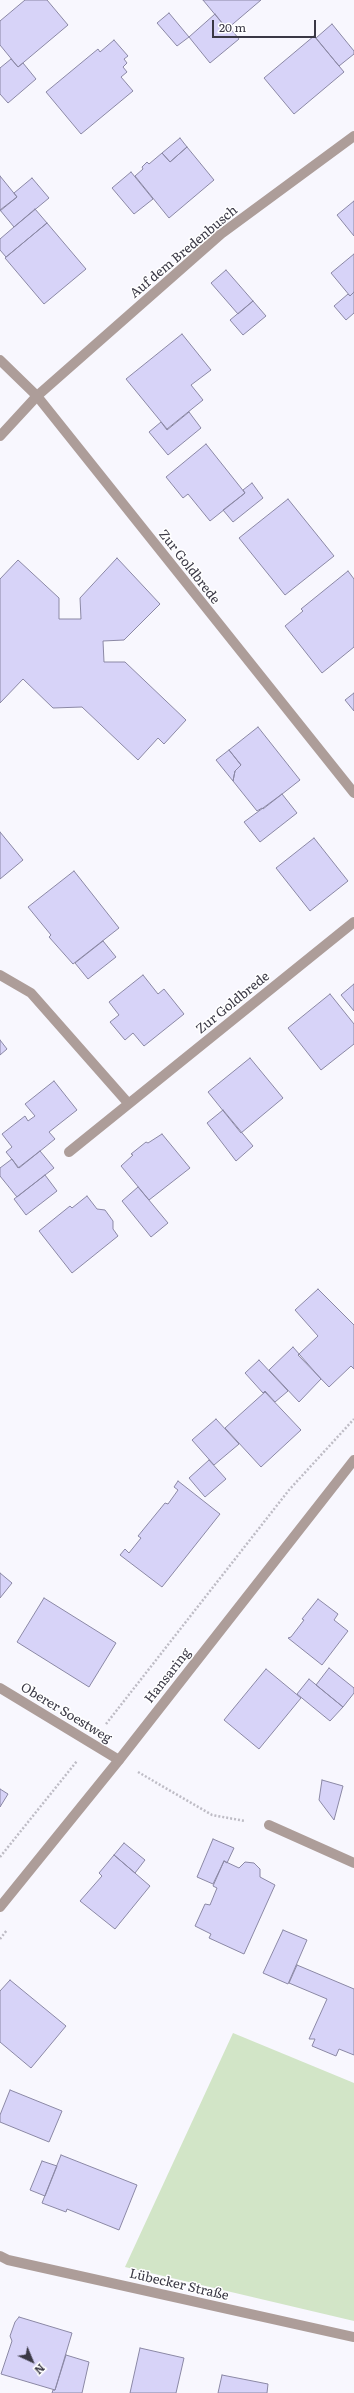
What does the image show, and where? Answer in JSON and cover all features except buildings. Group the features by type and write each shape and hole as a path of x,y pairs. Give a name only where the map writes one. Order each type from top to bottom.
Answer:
{"street":[{"name":"Auf dem Bredenbusch","path":"0,436 37,396 222,234 354,136"},
{"name":"Zur Goldbrede","path":"0,360 37,396 354,793"},
{"name":"Zur Goldbrede","path":"69,1152 354,922"},
{"path":"0,975 31,993 128,1103"},
{"name":"Hansaring","path":"0,1907 119,1760 354,1460"},
{"name":"Oberer Soestweg","path":"0,1688 119,1760"},
{"path":"269,1825 354,1863"},
{"name":"Lübecker Straße","path":"0,2256 16,2262 354,2337"}],"path":[{"name":"Hansaring","path":"0,1857 289,1490 354,1419"},
{"path":"119,1760 212,1814 269,1825"}],"green space":[{"path":"233,2033 354,2083 354,2321 125,2267"}]}
